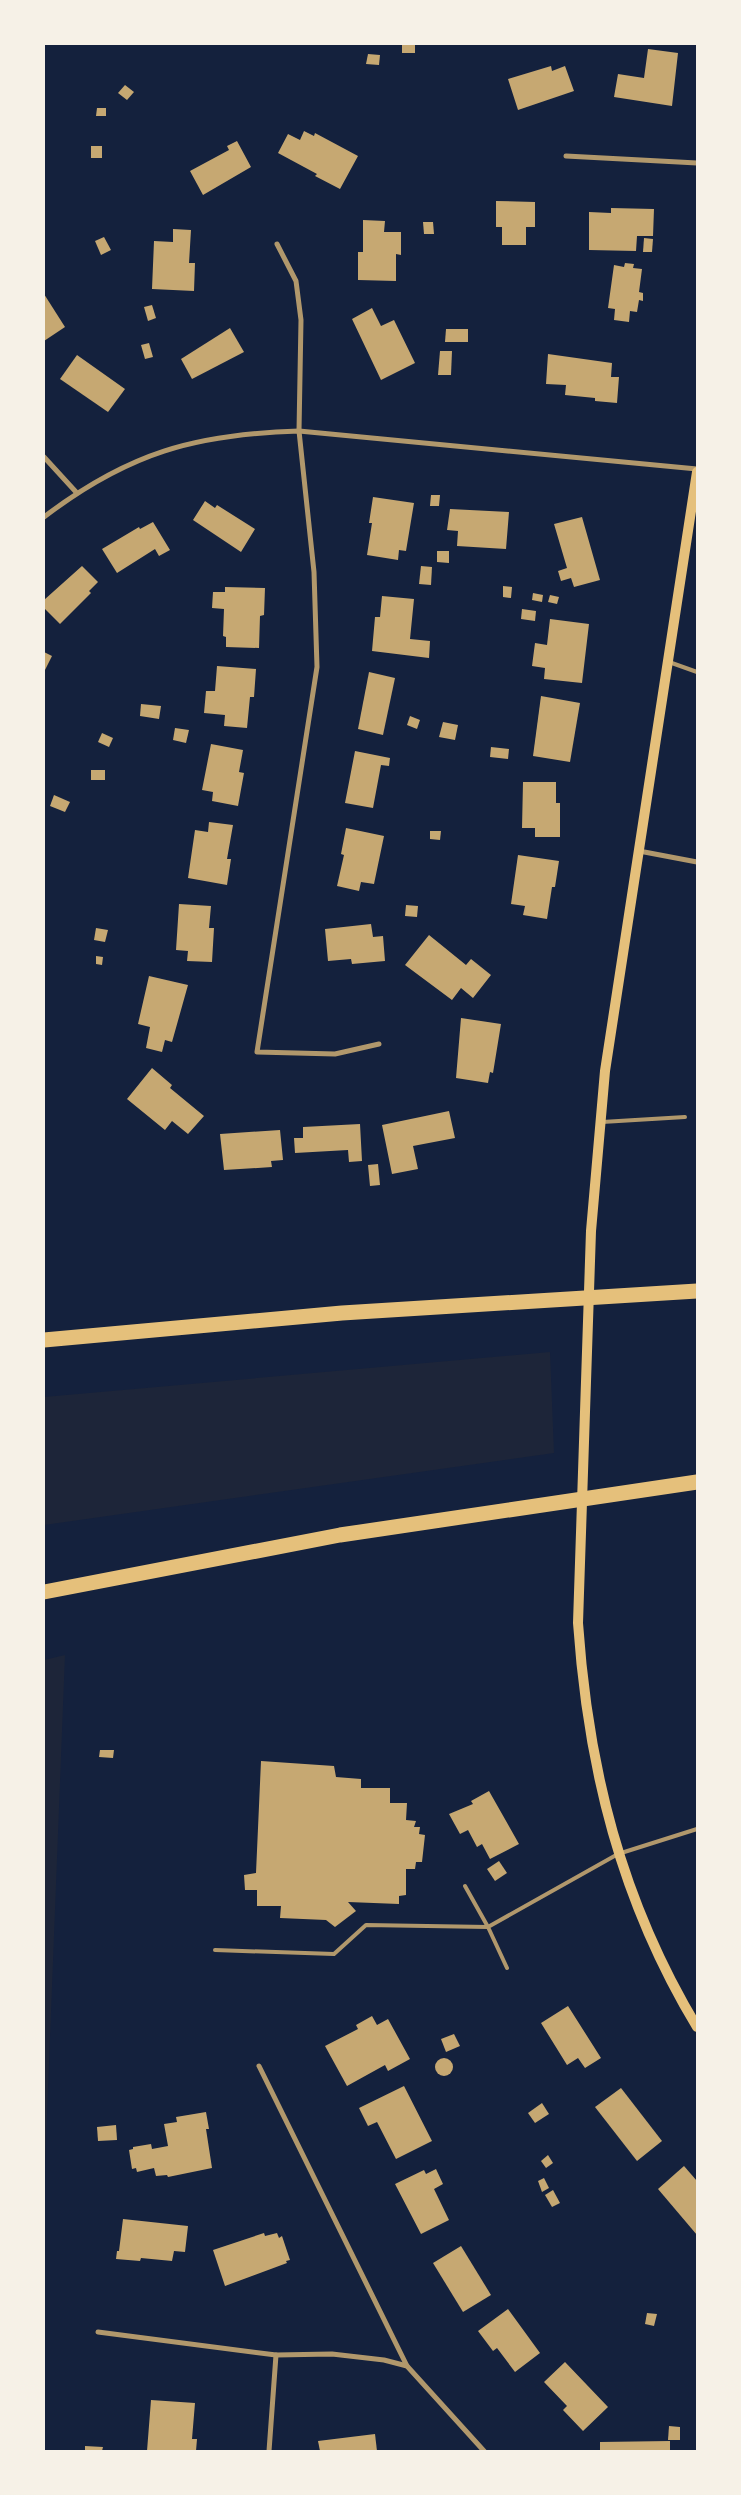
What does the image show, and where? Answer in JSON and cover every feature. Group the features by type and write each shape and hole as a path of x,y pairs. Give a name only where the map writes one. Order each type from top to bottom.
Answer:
{"highway":[{"path":"44,1340 342,1313 697,1291"},
{"path":"44,1592 340,1535 697,1482"}],"main road":[{"path":"697,471 613,1009 600,1122 591,1231 578,1623 590,1738 600,1791 618,1854 640,1914 667,1973 697,2027"}],"street":[{"path":"566,156 697,163"},
{"path":"277,244 296,281 301,320 299,431 314,572 317,667 257,1052 335,1054 379,1044"},
{"path":"44,517 76,492 147,456 185,443 248,433 299,431 697,471"},
{"path":"44,457 76,492"},
{"path":"638,851 697,862"},
{"path":"260,2066 406,2366 484,2451"},
{"path":"98,2332 276,2355 332,2354 384,2360 406,2366"},
{"path":"269,2451 276,2355"}],"lane":[{"path":"667,661 697,672"},
{"path":"600,1122 685,1117"},
{"path":"215,1950 334,1954 366,1925 488,1927 618,1854 697,1829"},
{"path":"465,1886 488,1927 507,1968"}],"shaded area":[{"path":"550,1352 554,1453 44,1525 44,1397"},
{"path":"65,1655 44,2191 44,1660"}],"building":[{"path":"402,44 415,44 415,53 402,53"},
{"path":"648,49 678,53 672,106 614,97 618,74 644,78"},
{"path":"368,54 380,55 379,65 366,64"},
{"path":"551,66 552,71 565,66 574,91 518,110 508,79"},
{"path":"125,85 134,92 127,100 118,93"},
{"path":"97,108 106,108 106,116 96,116"},
{"path":"304,131 314,136 315,133 358,156 340,189 278,153 288,134 300,140"},
{"path":"237,141 251,167 203,195 190,171 229,150 227,146"},
{"path":"91,146 102,146 102,158 91,158"},
{"path":"496,201 535,202 535,227 526,227 526,245 502,245 502,227 496,227"},
{"path":"611,208 654,209 653,236 637,236 636,251 589,250 589,212 611,213"},
{"path":"363,220 385,221 384,232 401,232 401,255 396,254 396,281 358,280 358,252 363,252"},
{"path":"423,222 433,222 434,234 424,234"},
{"path":"173,229 191,230 189,263 195,263 194,291 152,289 154,241 173,242"},
{"path":"104,237 111,250 101,255 95,241"},
{"path":"644,238 653,239 652,252 643,252"},
{"path":"625,263 634,264 633,268 642,269 639,292 643,293 643,301 639,300 637,312 630,311 629,322 614,320 615,309 608,308 614,265 624,267"},
{"path":"44,294 65,327 44,341"},
{"path":"152,305 156,318 148,321 144,307"},
{"path":"372,308 381,326 394,320 415,363 381,380 352,319"},
{"path":"230,328 244,352 192,379 181,359"},
{"path":"446,329 468,329 468,342 445,342"},
{"path":"149,343 153,357 145,359 141,345"},
{"path":"440,351 452,351 451,375 438,375"},
{"path":"548,354 612,363 611,377 619,377 617,403 595,401 595,398 565,395 566,385 546,384"},
{"path":"77,355 125,389 108,412 60,379"},
{"path":"431,495 440,495 439,506 430,506"},
{"path":"373,497 414,503 406,551 399,550 398,560 367,555 372,523 369,523"},
{"path":"205,501 215,508 217,505 255,529 241,552 193,520"},
{"path":"450,509 509,512 506,549 457,546 458,531 447,530"},
{"path":"582,517 600,580 574,587 571,578 561,581 558,571 567,568 554,524"},
{"path":"153,522 170,550 159,556 155,549 117,573 102,549 139,527 140,529"},
{"path":"437,551 449,551 449,563 437,562"},
{"path":"82,566 98,582 89,591 91,593 60,624 44,608 44,600"},
{"path":"421,566 432,567 431,585 419,584"},
{"path":"503,586 512,587 511,598 503,597"},
{"path":"225,587 265,588 264,615 260,616 259,648 226,647 226,637 223,636 224,609 212,608 213,592 225,592"},
{"path":"533,593 543,595 542,602 532,600"},
{"path":"550,595 559,597 557,604 548,602"},
{"path":"382,596 414,599 410,639 430,641 429,658 372,651 375,617 380,617"},
{"path":"522,609 536,611 535,621 521,619"},
{"path":"550,619 589,624 582,683 544,679 545,668 532,666 535,643 547,645"},
{"path":"44,652 52,656 44,672"},
{"path":"217,666 256,669 254,697 250,697 247,728 224,726 225,715 204,713 206,691 215,691"},
{"path":"369,672 395,678 383,735 358,729"},
{"path":"541,696 580,703 570,762 533,756"},
{"path":"141,704 161,706 159,719 140,716"},
{"path":"410,716 420,720 417,729 407,725"},
{"path":"443,722 458,725 455,740 439,737"},
{"path":"175,728 189,730 186,743 173,740"},
{"path":"102,733 113,738 109,747 98,742"},
{"path":"211,744 243,750 239,772 244,773 238,806 212,801 213,792 202,790"},
{"path":"491,747 509,749 508,759 490,757"},
{"path":"355,751 390,758 389,766 381,765 373,808 345,803"},
{"path":"91,770 105,770 105,780 91,780"},
{"path":"523,782 556,782 556,803 560,803 560,837 535,837 535,828 522,828"},
{"path":"54,795 70,802 65,812 50,806"},
{"path":"209,822 233,825 227,859 231,859 227,885 188,878 195,830 208,832"},
{"path":"346,828 384,836 374,884 361,882 359,891 337,886 344,855 341,854"},
{"path":"430,831 441,831 440,840 430,839"},
{"path":"518,855 559,861 555,887 552,887 547,919 523,915 525,906 511,904"},
{"path":"179,904 211,906 209,928 214,928 212,962 187,961 188,951 176,950"},
{"path":"406,905 418,906 417,917 405,916"},
{"path":"371,924 373,937 383,936 385,961 352,964 351,959 328,961 325,929"},
{"path":"96,928 108,930 105,942 94,940"},
{"path":"429,935 466,965 471,959 491,975 473,998 461,988 452,1000 405,965"},
{"path":"96,956 103,957 102,965 96,964"},
{"path":"149,976 188,985 172,1042 165,1040 162,1052 146,1048 150,1027 138,1024"},
{"path":"461,1018 501,1024 493,1073 490,1072 488,1083 456,1078"},
{"path":"152,1068 172,1085 170,1088 204,1116 188,1134 172,1121 165,1130 127,1099"},
{"path":"449,1111 455,1138 413,1146 418,1169 392,1174 382,1125"},
{"path":"360,1124 362,1161 349,1162 348,1150 295,1153 294,1138 303,1138 303,1127"},
{"path":"280,1130 283,1160 271,1161 272,1167 224,1170 220,1134"},
{"path":"378,1164 380,1185 370,1186 368,1165"},
{"path":"100,1750 114,1750 113,1758 99,1757"},
{"path":"261,1761 334,1766 336,1777 361,1779 361,1788 390,1788 390,1803 407,1803 406,1820 416,1821 414,1827 420,1827 419,1834 425,1835 422,1862 416,1862 415,1869 406,1869 406,1895 399,1896 399,1904 348,1902 356,1911 335,1927 326,1920 280,1918 281,1906 257,1906 257,1890 245,1890 244,1875 256,1873"},
{"path":"489,1791 519,1844 490,1859 482,1844 477,1847 468,1830 460,1834 449,1814 473,1804 471,1801"},
{"path":"499,1861 507,1873 495,1881 487,1869"},
{"path":"568,2006 601,2058 585,2068 578,2058 567,2065 541,2023"},
{"path":"372,2016 377,2025 388,2019 410,2059 388,2071 385,2065 347,2086 325,2046 358,2029 356,2025"},
{"path":"454,2034 460,2046 446,2052 441,2039"},
{"path":"444,2058 450,2061 453,2067 450,2073 444,2076 438,2073 435,2067 438,2061"},
{"path":"404,2086 432,2141 396,2159 377,2122 368,2126 359,2108"},
{"path":"621,2088 662,2141 637,2161 595,2107"},
{"path":"542,2103 549,2114 535,2123 528,2113"},
{"path":"206,2112 209,2129 206,2129 212,2168 168,2177 167,2175 156,2176 154,2168 137,2172 136,2168 132,2169 129,2150 133,2149 133,2147 151,2144 152,2149 168,2146 164,2124 177,2122 176,2117"},
{"path":"116,2125 117,2140 98,2141 97,2127"},
{"path":"548,2155 553,2163 546,2168 541,2161"},
{"path":"684,2166 697,2181 697,2235 658,2189"},
{"path":"436,2169 443,2184 434,2189 449,2220 421,2234 395,2184 424,2170 426,2174"},
{"path":"544,2178 549,2188 542,2192 538,2181"},
{"path":"553,2190 560,2203 552,2207 545,2195"},
{"path":"123,2219 188,2226 185,2252 174,2251 172,2261 141,2258 140,2261 116,2259 117,2251 119,2251"},
{"path":"264,2233 265,2236 277,2233 279,2238 282,2236 290,2260 286,2261 287,2263 225,2286 213,2250"},
{"path":"461,2246 491,2295 463,2312 433,2263"},
{"path":"508,2309 540,2353 515,2372 497,2348 493,2351 478,2331"},
{"path":"647,2313 657,2314 654,2326 645,2324"},
{"path":"565,2362 608,2407 583,2431 563,2410 567,2406 544,2382"},
{"path":"151,2400 195,2403 192,2439 197,2439 196,2451 147,2451"},
{"path":"669,2426 680,2427 680,2440 668,2440"},
{"path":"375,2434 377,2451 320,2451 318,2441"},
{"path":"670,2441 670,2451 600,2451 600,2442"},
{"path":"85,2446 103,2447 102,2451 85,2451"}]}
